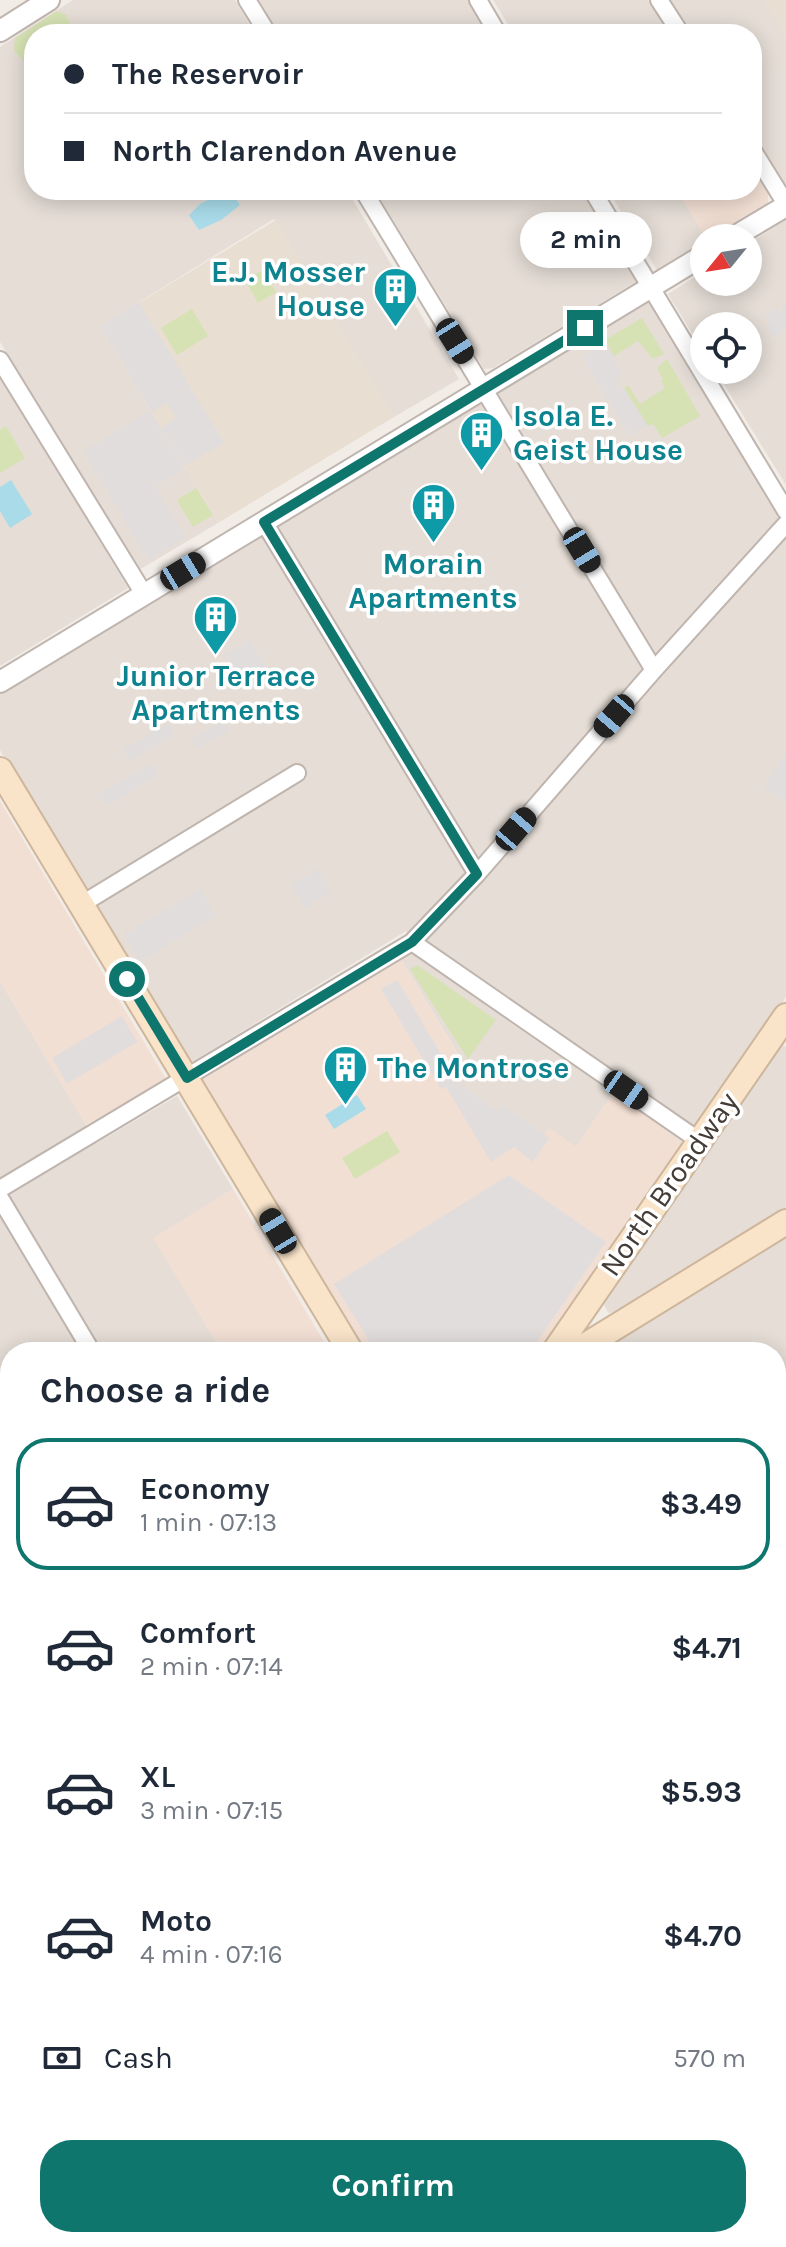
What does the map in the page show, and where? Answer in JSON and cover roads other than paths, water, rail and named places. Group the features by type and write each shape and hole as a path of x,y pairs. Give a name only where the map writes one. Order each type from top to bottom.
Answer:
{"main road":[{"path":"0,770 345,1342"},
{"name":"North Broadway","path":"561,1342 786,1016"},
{"path":"591,1342 786,1222"}],"street":[{"path":"0,31 49,0"},
{"path":"247,0 262,24"},
{"path":"478,0 492,24"},
{"path":"659,0 675,24"},
{"path":"755,224 786,205 762,165"},
{"path":"369,200 654,670"},
{"path":"598,200 786,511"},
{"path":"0,682 690,263"},
{"path":"0,360 144,594"},
{"path":"264,522 477,874"},
{"path":"0,1189 412,942 477,874 786,524"},
{"path":"82,904 297,773"},
{"path":"412,942 698,1140"},
{"path":"0,1198 86,1342"}],"water":[{"path":"207,200 237,200 240,205 221,220 199,230 189,215"},
{"path":"11,480 32,514 10,528 0,511 0,487"},
{"path":"357,1095 366,1109 334,1129 325,1115"}],"place":[{"name":"E.J. Mosser House","path":"396,328"},
{"name":"Isola E. Geist House","path":"482,472"},
{"name":"Morain Apartments","path":"433,545"},
{"name":"Junior Terrace Apartments","path":"216,657"},
{"name":"The Montrose","path":"346,1107"}]}
